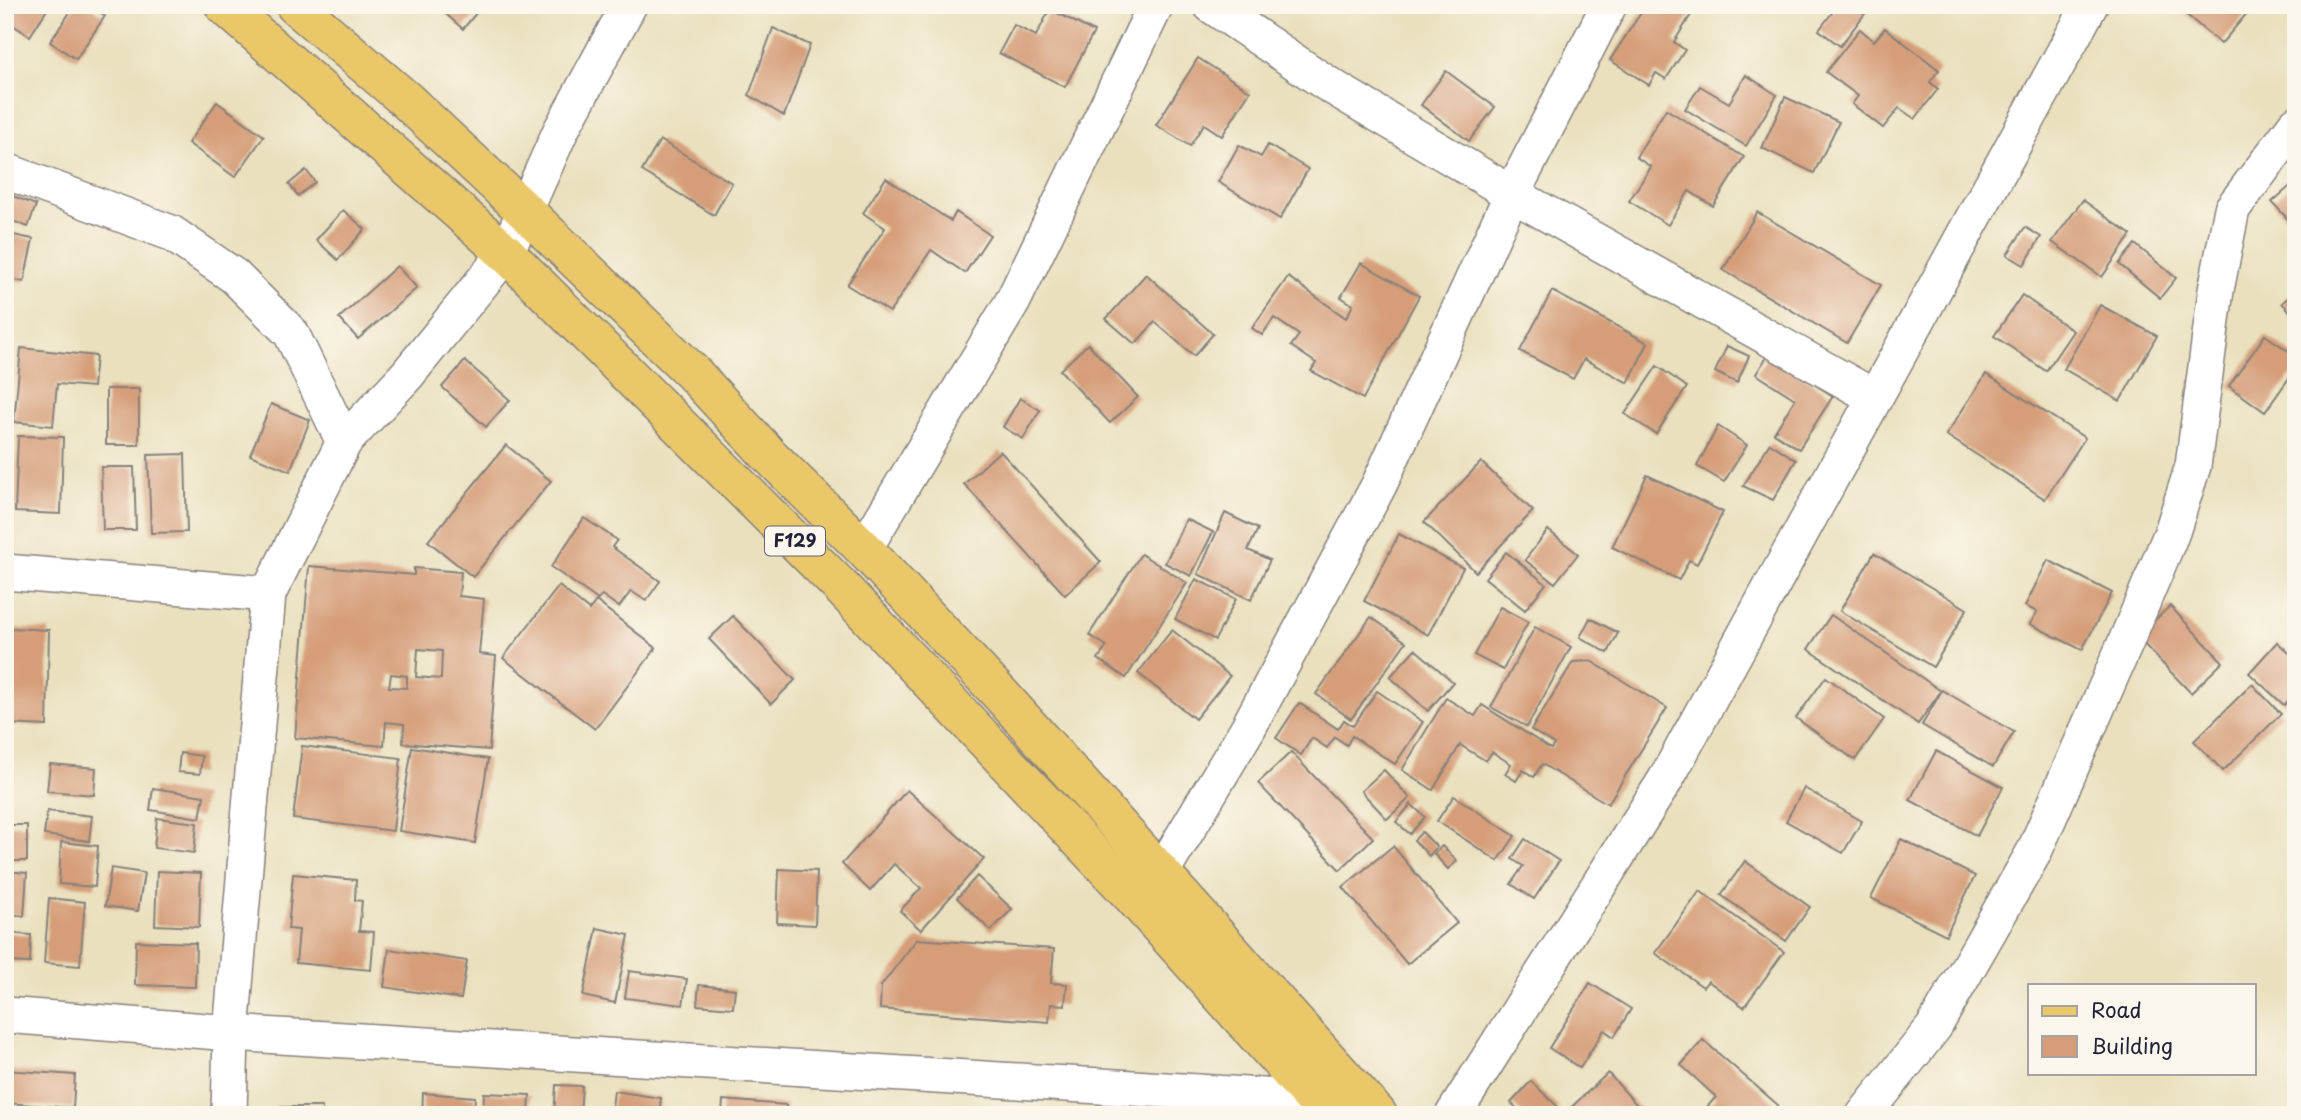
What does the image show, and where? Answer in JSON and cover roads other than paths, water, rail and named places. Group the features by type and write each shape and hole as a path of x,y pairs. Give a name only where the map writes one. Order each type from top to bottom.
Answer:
{"main road":[{"name":"F129","path":"224,5 506,253 840,586 1136,900 1320,1107"},
{"name":"F129","path":"295,5 405,99 693,373 1001,695 1378,1115"}],"street":[{"path":"229,1115 231,1033 268,594 344,442 407,375 506,253 561,130 629,5"},
{"path":"864,550 1013,302 1156,5"},
{"path":"1211,5 1326,83 1512,194 1874,397"},
{"path":"1162,872 1248,728 1379,485 1512,194 1609,5"},
{"path":"1453,1115 1666,779 2090,5"},
{"path":"1864,1115 1934,1027 2034,852 2125,644 2172,532 2193,466 2216,290 2232,209 2296,124"},
{"path":"5,173 14,174 171,233 234,276 291,333 344,442"},
{"path":"5,572 268,594"},
{"path":"5,1015 231,1033 1320,1107"}]}
